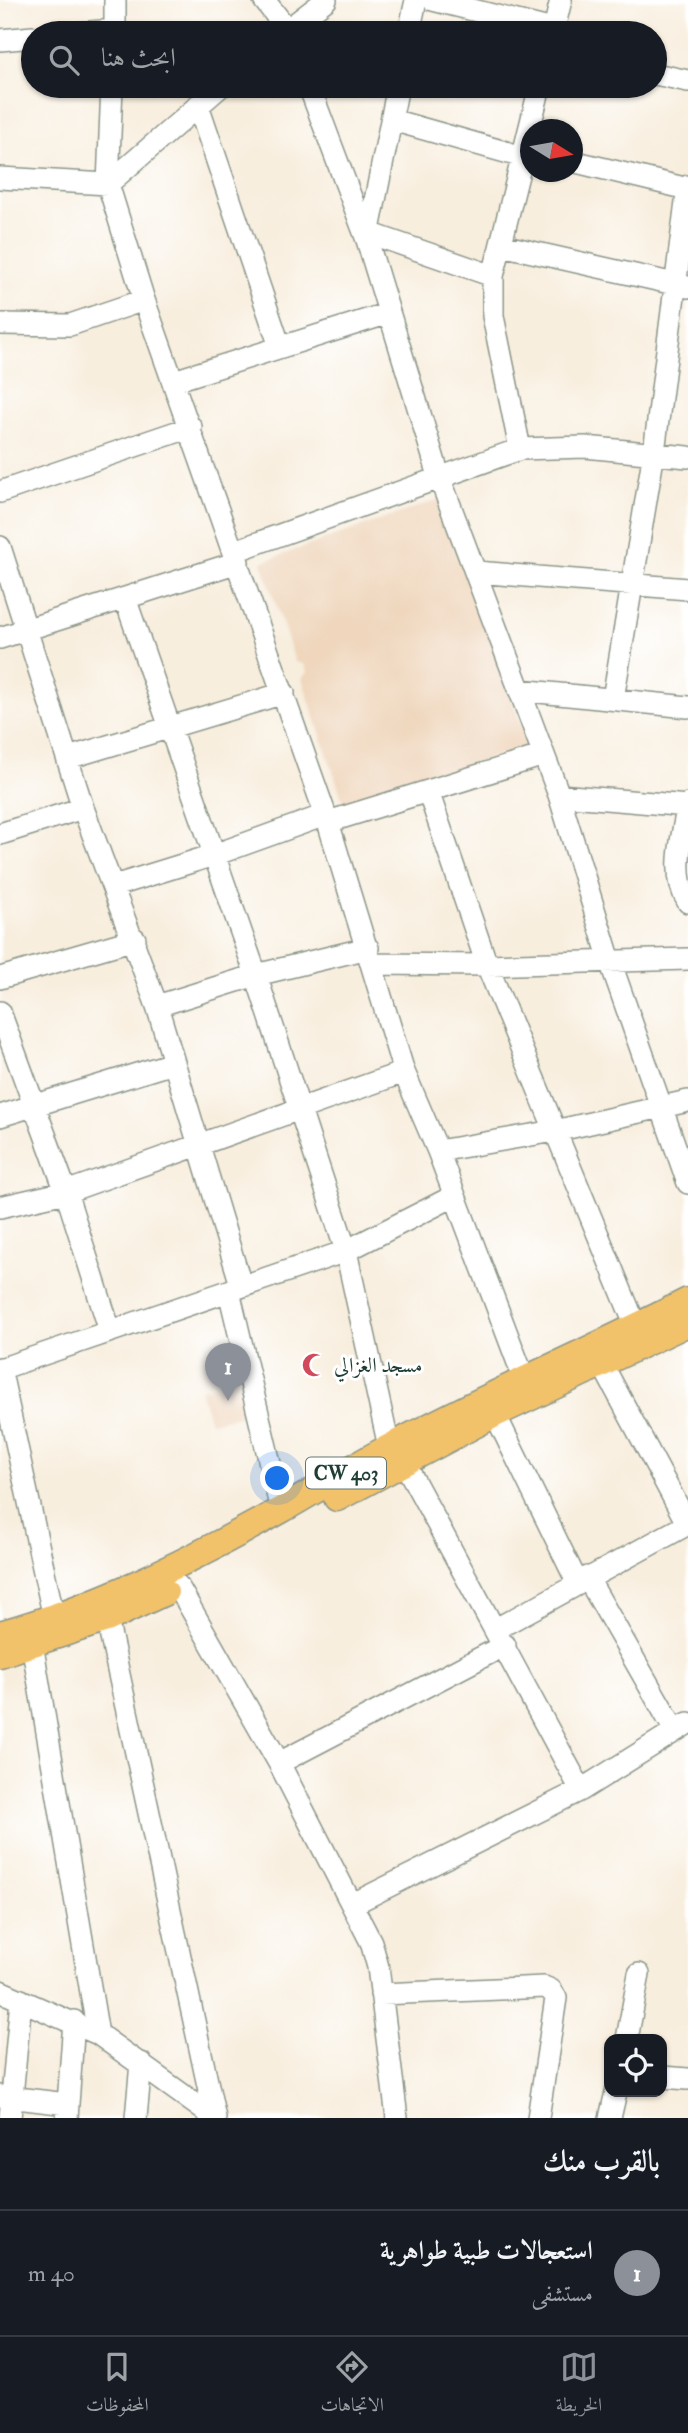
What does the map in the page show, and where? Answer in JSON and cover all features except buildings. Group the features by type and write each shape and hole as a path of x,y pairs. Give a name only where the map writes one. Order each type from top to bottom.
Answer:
{"main road":[{"name":"CW 403","path":"0,1654 32,1643 56,1627 281,1510 528,1388 688,1301"},
{"name":"CW 403","path":"0,1634 107,1619 178,1586 396,1455 495,1414 528,1388 602,1364 688,1323"}],"street":[{"path":"115,0 115,21"},
{"path":"264,0 279,21"},
{"path":"301,21 327,0"},
{"path":"412,21 416,0"},
{"path":"433,0 512,21"},
{"path":"556,21 561,0"},
{"path":"0,40 21,38"},
{"path":"667,77 688,81"},
{"path":"112,98 108,184 144,300 327,818 404,1072 438,1150 528,1388"},
{"path":"0,178 108,184 206,98"},
{"path":"314,98 368,237 439,476 559,795 610,961 688,1183"},
{"path":"368,237 396,98"},
{"path":"533,119 537,98"},
{"path":"198,105 281,347"},
{"path":"392,120 520,151"},
{"path":"583,163 688,187 682,285 613,699"},
{"path":"520,174 494,276 493,316 520,449"},
{"path":"368,237 494,276"},
{"path":"501,245 682,285"},
{"path":"0,324 70,325 144,300"},
{"path":"174,381 389,313"},
{"path":"0,492 191,427"},
{"path":"0,638 125,598 439,476 520,449 585,447 688,457"},
{"path":"0,547 83,808 135,939 200,1145 235,1288 281,1510"},
{"path":"476,572 688,589"},
{"path":"125,598 256,975 346,1251 396,1455 501,1637 581,1790"},
{"path":"519,690 688,707"},
{"path":"68,758 284,693"},
{"path":"114,886 327,818 428,791 544,755"},
{"path":"428,791 487,965 636,1327"},
{"path":"559,795 688,806 678,867 681,889 688,902"},
{"path":"0,834 83,808"},
{"path":"0,978 135,939"},
{"path":"157,1006 256,975 370,956 487,965 688,958"},
{"path":"0,1012 32,1106 66,1192 110,1331"},
{"path":"0,1116 173,1063"},
{"path":"0,1208 66,1192 404,1072"},
{"path":"438,1150 555,1131 660,1105 688,1101"},
{"path":"56,1627 0,1369 346,1251 454,1196"},
{"path":"279,1763 501,1637 582,1580 688,1524 602,1364"},
{"path":"353,1904 581,1790 681,1727 582,1580 495,1414"},
{"path":"178,1586 279,1763 353,1904 376,1956 397,2118"},
{"path":"107,1619 215,2118"},
{"path":"32,1643 98,2034"},
{"path":"628,2034 639,1974"},
{"path":"381,1994 544,1987 551,1990 556,1998 538,2118"},
{"path":"0,1991 74,2021 98,2034 141,2063 192,2110 215,2118"},
{"path":"21,2000 7,2104 67,2111 74,2021"},
{"path":"136,2118 141,2063"},
{"path":"667,2077 688,2079"},
{"path":"610,2118 615,2097"}],"shaded area":[{"path":"443,498 528,745 345,807 302,679 307,672 304,664 295,662 262,562"},
{"path":"246,1378 254,1413 210,1422 200,1389"}],"place":[{"name":"مسجد الغزالي","path":"314,1365"},
{"name":"استعجالات طبية طواهرية","path":"228,1401"}]}
